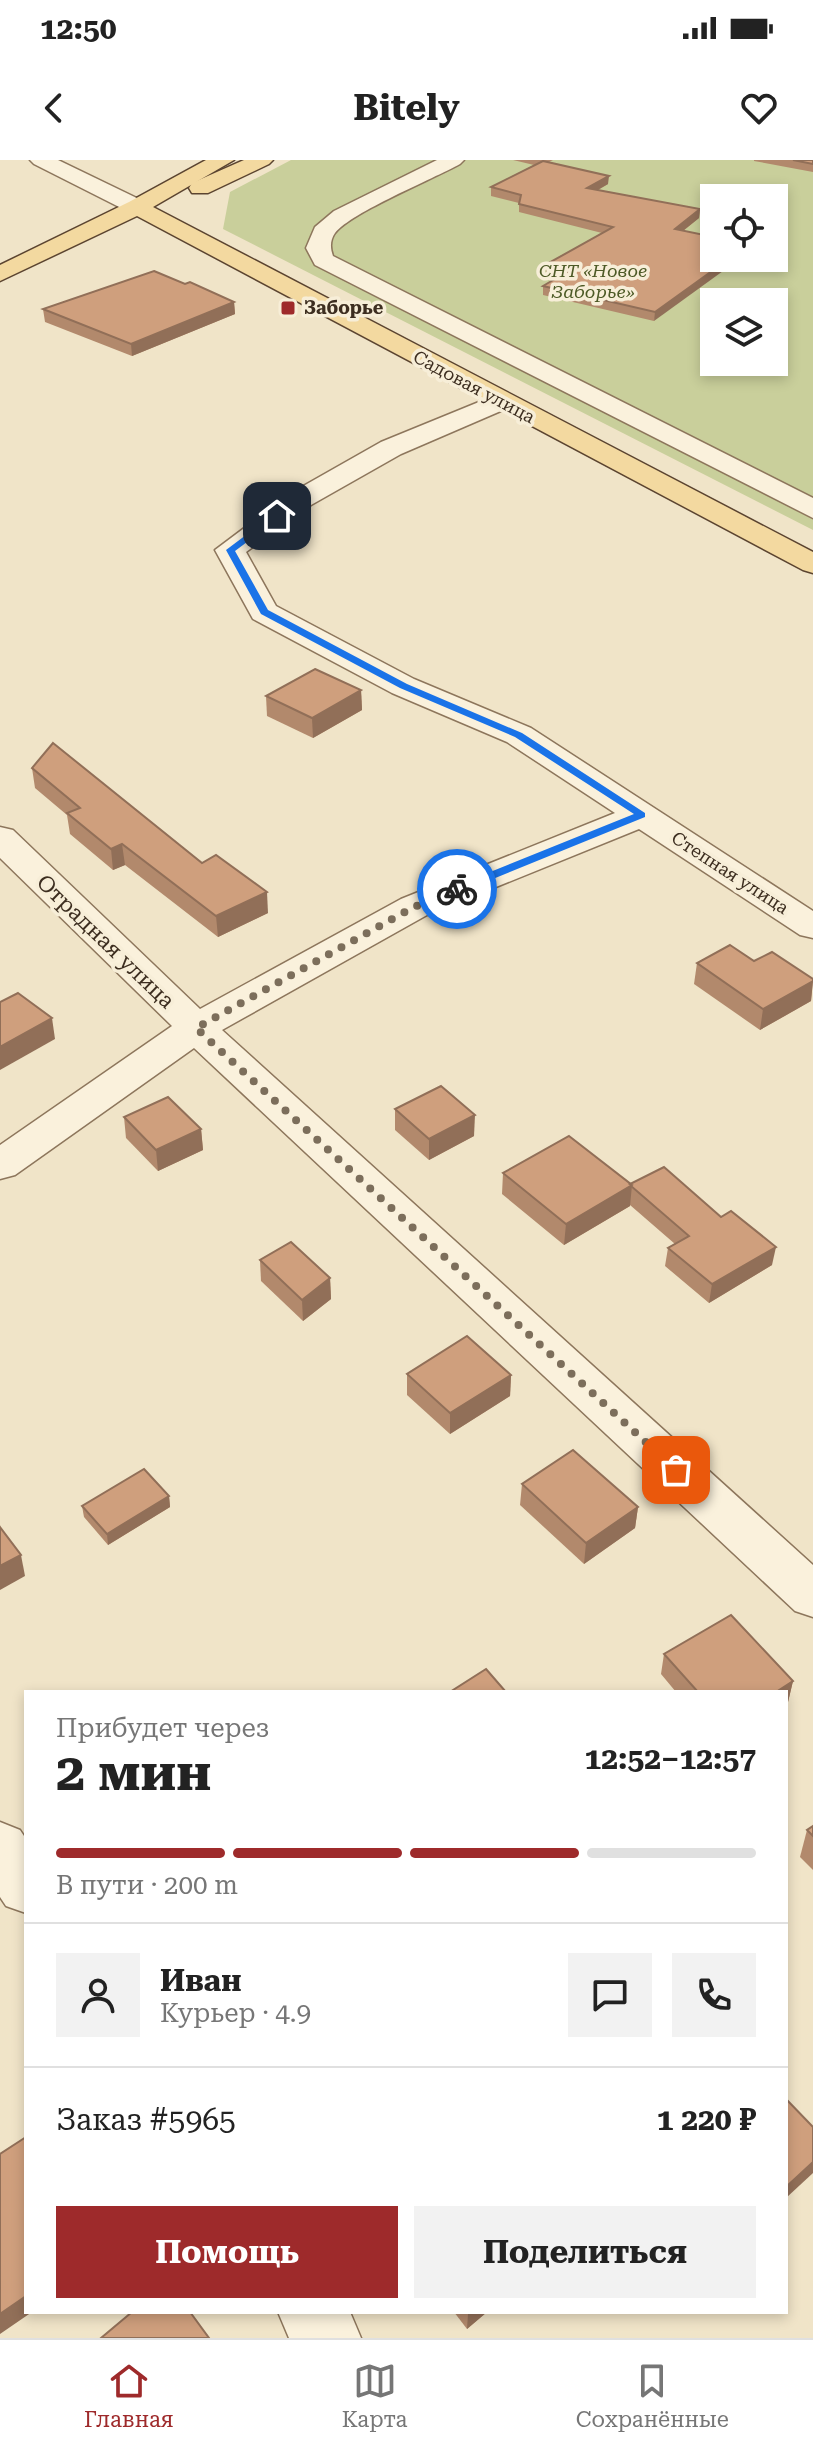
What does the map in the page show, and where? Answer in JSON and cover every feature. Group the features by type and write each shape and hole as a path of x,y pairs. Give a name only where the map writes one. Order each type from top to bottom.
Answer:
{"main road":[{"path":"0,274 137,207 186,177 223,160"},
{"path":"137,207 214,184 262,160"},
{"name":"Садовая улица","path":"137,207 813,564"}],"street":[{"path":"41,160 137,207"},
{"path":"453,160 342,216 323,232 318,248 323,260 813,509"},
{"name":"Степная улица","path":"501,401 391,448 301,499 230,550 264,612 403,686 519,735 813,927"},
{"path":"0,1165 196,1028 414,907 642,815"},
{"name":"Отрадная улица","path":"0,838 196,1028 813,1596"},
{"path":"0,1848 24,1884"},
{"path":"312,2314 328,2338"}],"green space":[{"name":"СНТ «Новое Заборье»","path":"291,160 813,160 813,530 223,229 230,192"}],"building":[{"path":"543,161 609,176 587,188 700,209 675,229 700,234 700,272 711,272 655,312 543,286 570,270 547,264 613,227 519,204 521,195 491,187"},
{"path":"154,271 185,284 190,282 234,302 131,344 43,309"},
{"path":"315,669 361,690 312,718 266,696"},
{"path":"53,743 202,863 216,855 267,892 216,916 122,844 111,849 67,813 80,808 32,768"},
{"path":"730,945 754,961 772,952 813,981 763,1009 697,963"},
{"path":"18,993 52,1018 0,1047 0,1002"},
{"path":"441,1086 475,1115 429,1139 395,1109"},
{"path":"168,1097 201,1129 156,1150 124,1117"},
{"path":"569,1136 632,1185 566,1224 503,1173"},
{"path":"664,1167 721,1217 731,1211 776,1247 712,1284 668,1248 689,1236 630,1184"},
{"path":"291,1242 330,1278 302,1300 260,1260"},
{"path":"467,1336 511,1375 450,1413 407,1374"},
{"path":"573,1450 638,1507 586,1543 522,1484"},
{"path":"144,1469 169,1496 107,1534 82,1506"},
{"path":"0,1527 21,1555 0,1566"},
{"path":"731,1615 793,1681 779,1690 696,1690 664,1654"},
{"path":"486,1669 504,1690 453,1690"},
{"path":"788,2101 813,2127 813,2162 788,2185"},
{"path":"24,2138 24,2297 0,2314 0,2154"},
{"path":"130,2314 191,2314 209,2338 101,2338"}],"way so far":[{"path":"457,889 414,907 196,1028 676,1470"}],"place":[{"name":"Заборье","path":"288,308"}],"route":[{"path":"277,516 230,550 264,612 403,686 519,735 642,815 457,889"}]}
